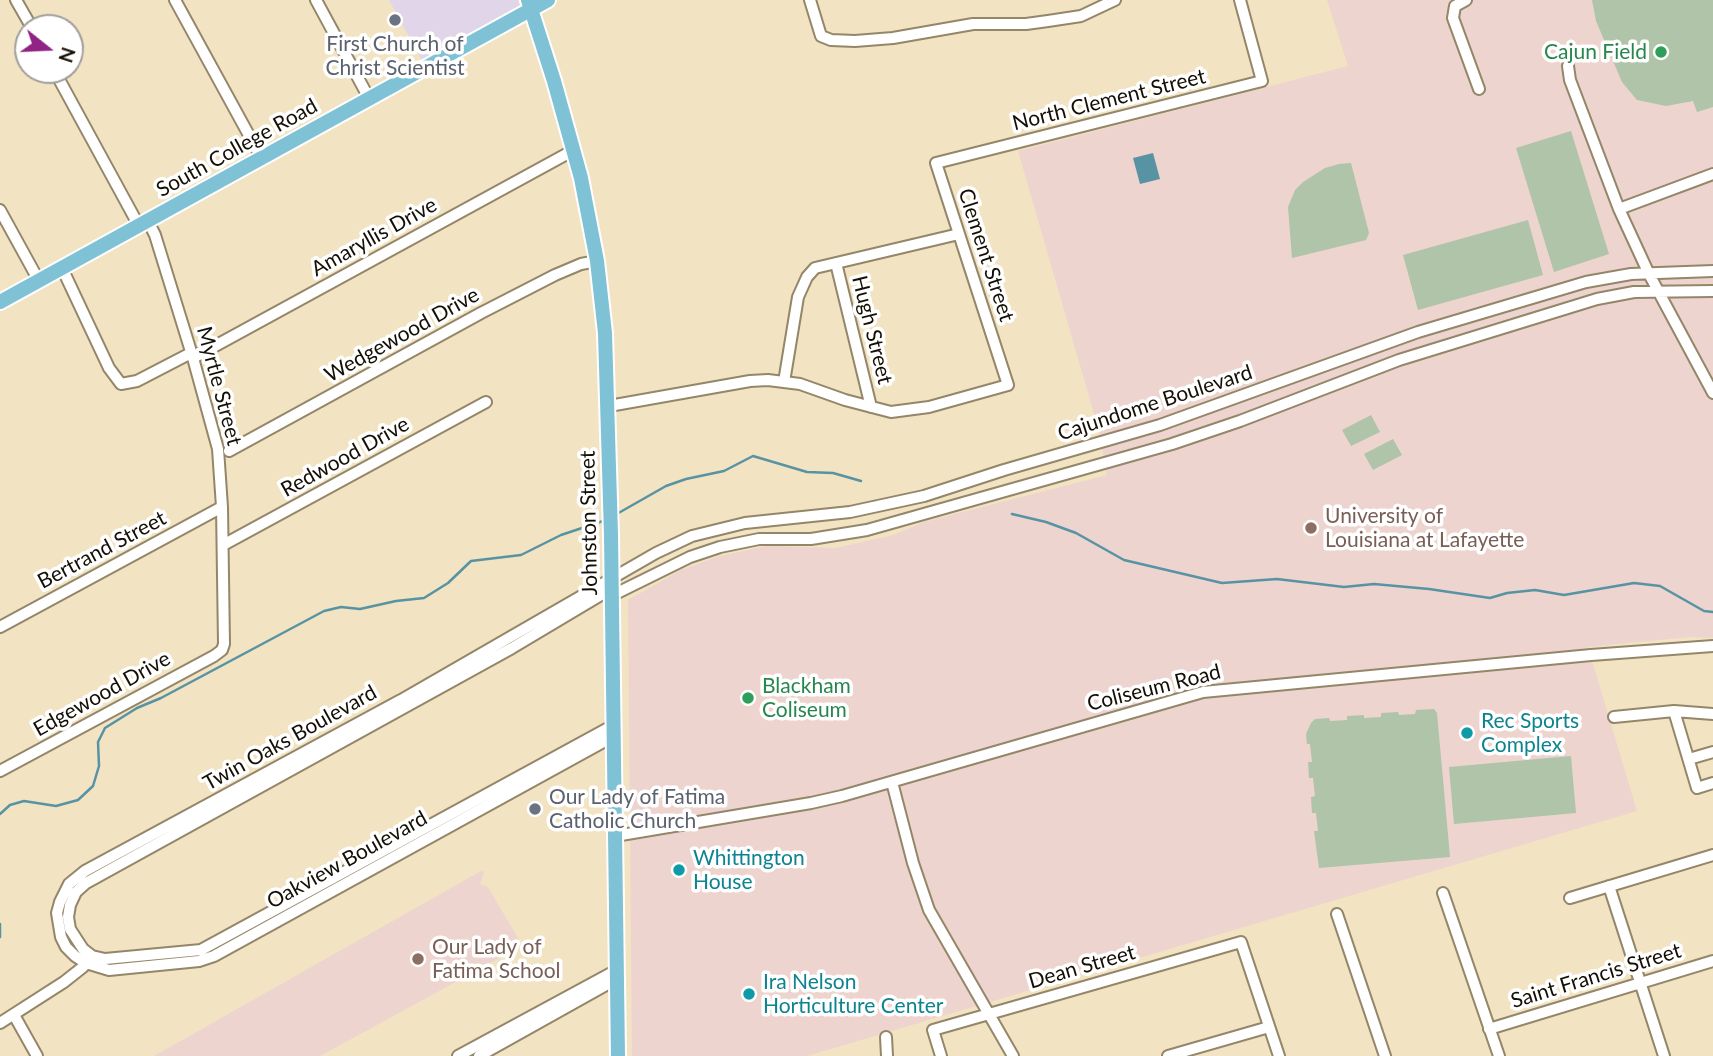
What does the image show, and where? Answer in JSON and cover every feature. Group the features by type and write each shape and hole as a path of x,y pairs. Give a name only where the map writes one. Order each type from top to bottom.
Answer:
{"main road":[{"name":"South College Road","path":"0,302 370,100 529,4 548,0"},
{"name":"Johnston Street","path":"529,4 574,150 597,261 606,333 618,1056"}],"street":[{"path":"175,0 262,159"},
{"path":"316,0 370,100"},
{"path":"810,0 819,32 825,38 855,41 877,41 973,24 1026,24 1081,16 1115,0"},
{"name":"North Clement Street","path":"965,156 1262,81 1240,0"},
{"path":"1466,0 1455,6 1453,18 1479,89"},
{"path":"1568,66 1570,80 1619,209 1649,274 1713,393"},
{"name":"Myrtle Street","path":"62,84 143,224 155,235 192,356 218,449 223,545 222,650"},
{"name":"Amaryllis Drive","path":"62,268 109,368 121,384 137,381 192,356 574,150"},
{"name":"Clement Street","path":"871,407 886,412 904,411 1008,386 936,163 965,156"},
{"path":"1619,209 1713,174"},
{"path":"0,210 39,281"},
{"path":"784,382 798,297 807,277 815,268 959,234"},
{"name":"Wedgewood Drive","path":"229,451 481,313 555,275 581,264 597,261"},
{"name":"Hugh Street","path":"836,263 871,407"},
{"name":"Cajundome Boulevard","path":"611,588 673,544 716,529 770,519 850,512 901,501 1229,402 1409,335 1586,282 1616,275 1713,271"},
{"name":"Cajundome Boulevard","path":"611,588 720,547 759,539 831,537 856,533 1134,455 1240,421 1443,346 1597,299 1634,292 1713,291"},
{"path":"609,406 750,381 807,386 871,407"},
{"name":"Redwood Drive","path":"223,545 486,402"},
{"path":"1127,434 1134,455"},
{"path":"901,501 906,519"},
{"name":"Bertrand Street","path":"0,627 222,507"},
{"name":"Twin Oaks Boulevard","path":"89,960 73,935 68,917 73,896 86,883 501,654 611,588"},
{"name":"Coliseum Road","path":"615,836 811,803 1203,692 1591,654 1713,646"},
{"name":"Edgewood Drive","path":"0,771 98,720 222,650"},
{"path":"1614,717 1674,711 1713,714"},
{"path":"1674,711 1697,788 1713,783"},
{"name":"Oakview Boulevard","path":"89,960 98,968 117,970 199,961 214,956 614,731"},
{"path":"1689,759 1713,752"},
{"path":"892,782 913,863 929,910 1013,1056"},
{"path":"1570,898 1713,855"},
{"path":"1609,886 1664,1056"},
{"path":"1443,893 1499,1056"},
{"path":"1337,914 1385,1056"},
{"name":"Dean Street","path":"940,1056 933,1030 1241,942 1269,1027"},
{"path":"0,1023 64,982 89,960"},
{"name":"Saint Francis Street","path":"1489,1028 1713,961"},
{"path":"458,1056 508,1034 617,974"},
{"path":"14,1015 37,1056"},
{"path":"1168,1056 1269,1027 1279,1056"},
{"path":"479,1056 508,1034"},
{"path":"886,1037 887,1056"}],"shaded area":[{"path":"389,0 518,0 522,14 426,68"},
{"name":"University of Louisiana at Lafayette","path":"1327,0 1713,0 1713,638 1690,637 1588,647 1637,811 807,1056 632,1056 628,600 681,570 720,556 766,546 836,548 893,535 924,522 1107,475 1099,431 1018,151 1348,66"},
{"path":"481,871 484,872 480,884 488,887 522,945 507,954 320,1056 154,1056"}],"green space":[{"name":"Cajun Field","path":"1592,0 1713,0 1713,107 1697,112 1693,101 1666,106 1637,100 1622,82 1596,21"},
{"path":"1571,131 1609,254 1554,272 1516,148"},
{"path":"1351,163 1369,233 1366,240 1292,258 1288,207 1295,190 1325,168"},
{"path":"1528,220 1543,275 1418,310 1403,255"},
{"path":"1371,415 1380,432 1351,446 1342,430"},
{"path":"1393,439 1402,455 1373,470 1364,454"},
{"path":"1434,709 1437,713 1450,857 1319,868 1314,831 1318,831 1316,813 1312,813 1311,797 1315,796 1313,778 1309,778 1308,762 1312,762 1306,734 1311,723 1315,719 1347,720 1347,716 1381,717 1381,713 1415,714 1416,710"},
{"path":"1571,756 1576,813 1454,824 1449,767"}],"water":[{"path":"1153,153 1160,179 1140,184 1133,158"}],"waterway":[{"path":"615,515 666,486 724,471 753,456 807,472 833,473 861,481"},
{"path":"1012,514 1076,533 1124,560 1222,583 1277,579 1344,587 1374,584 1490,598 1535,590 1564,595 1634,583 1660,586 1704,611 1713,612"},
{"path":"0,814 10,805 24,801 56,806 78,800 93,786 99,766 98,742 105,728 137,708 161,698 324,611 341,607 360,609 424,598 448,583 471,561 521,555 561,535 606,520"},
{"path":"0,924 0,937"}],"place":[{"name":"First Church of Christ Scientist","path":"395,20"},
{"name":"Cajun Field","path":"1661,52"},
{"name":"University of Louisiana at Lafayette","path":"1311,528"},
{"name":"Blackham Coliseum","path":"748,698"},
{"name":"Rec Sports Complex","path":"1467,733"},
{"name":"Our Lady of Fatima Catholic Church","path":"535,809"},
{"name":"Whittington House","path":"679,870"},
{"name":"Our Lady of Fatima School","path":"418,959"},
{"name":"Ira Nelson Horticulture Center","path":"749,994"}]}
